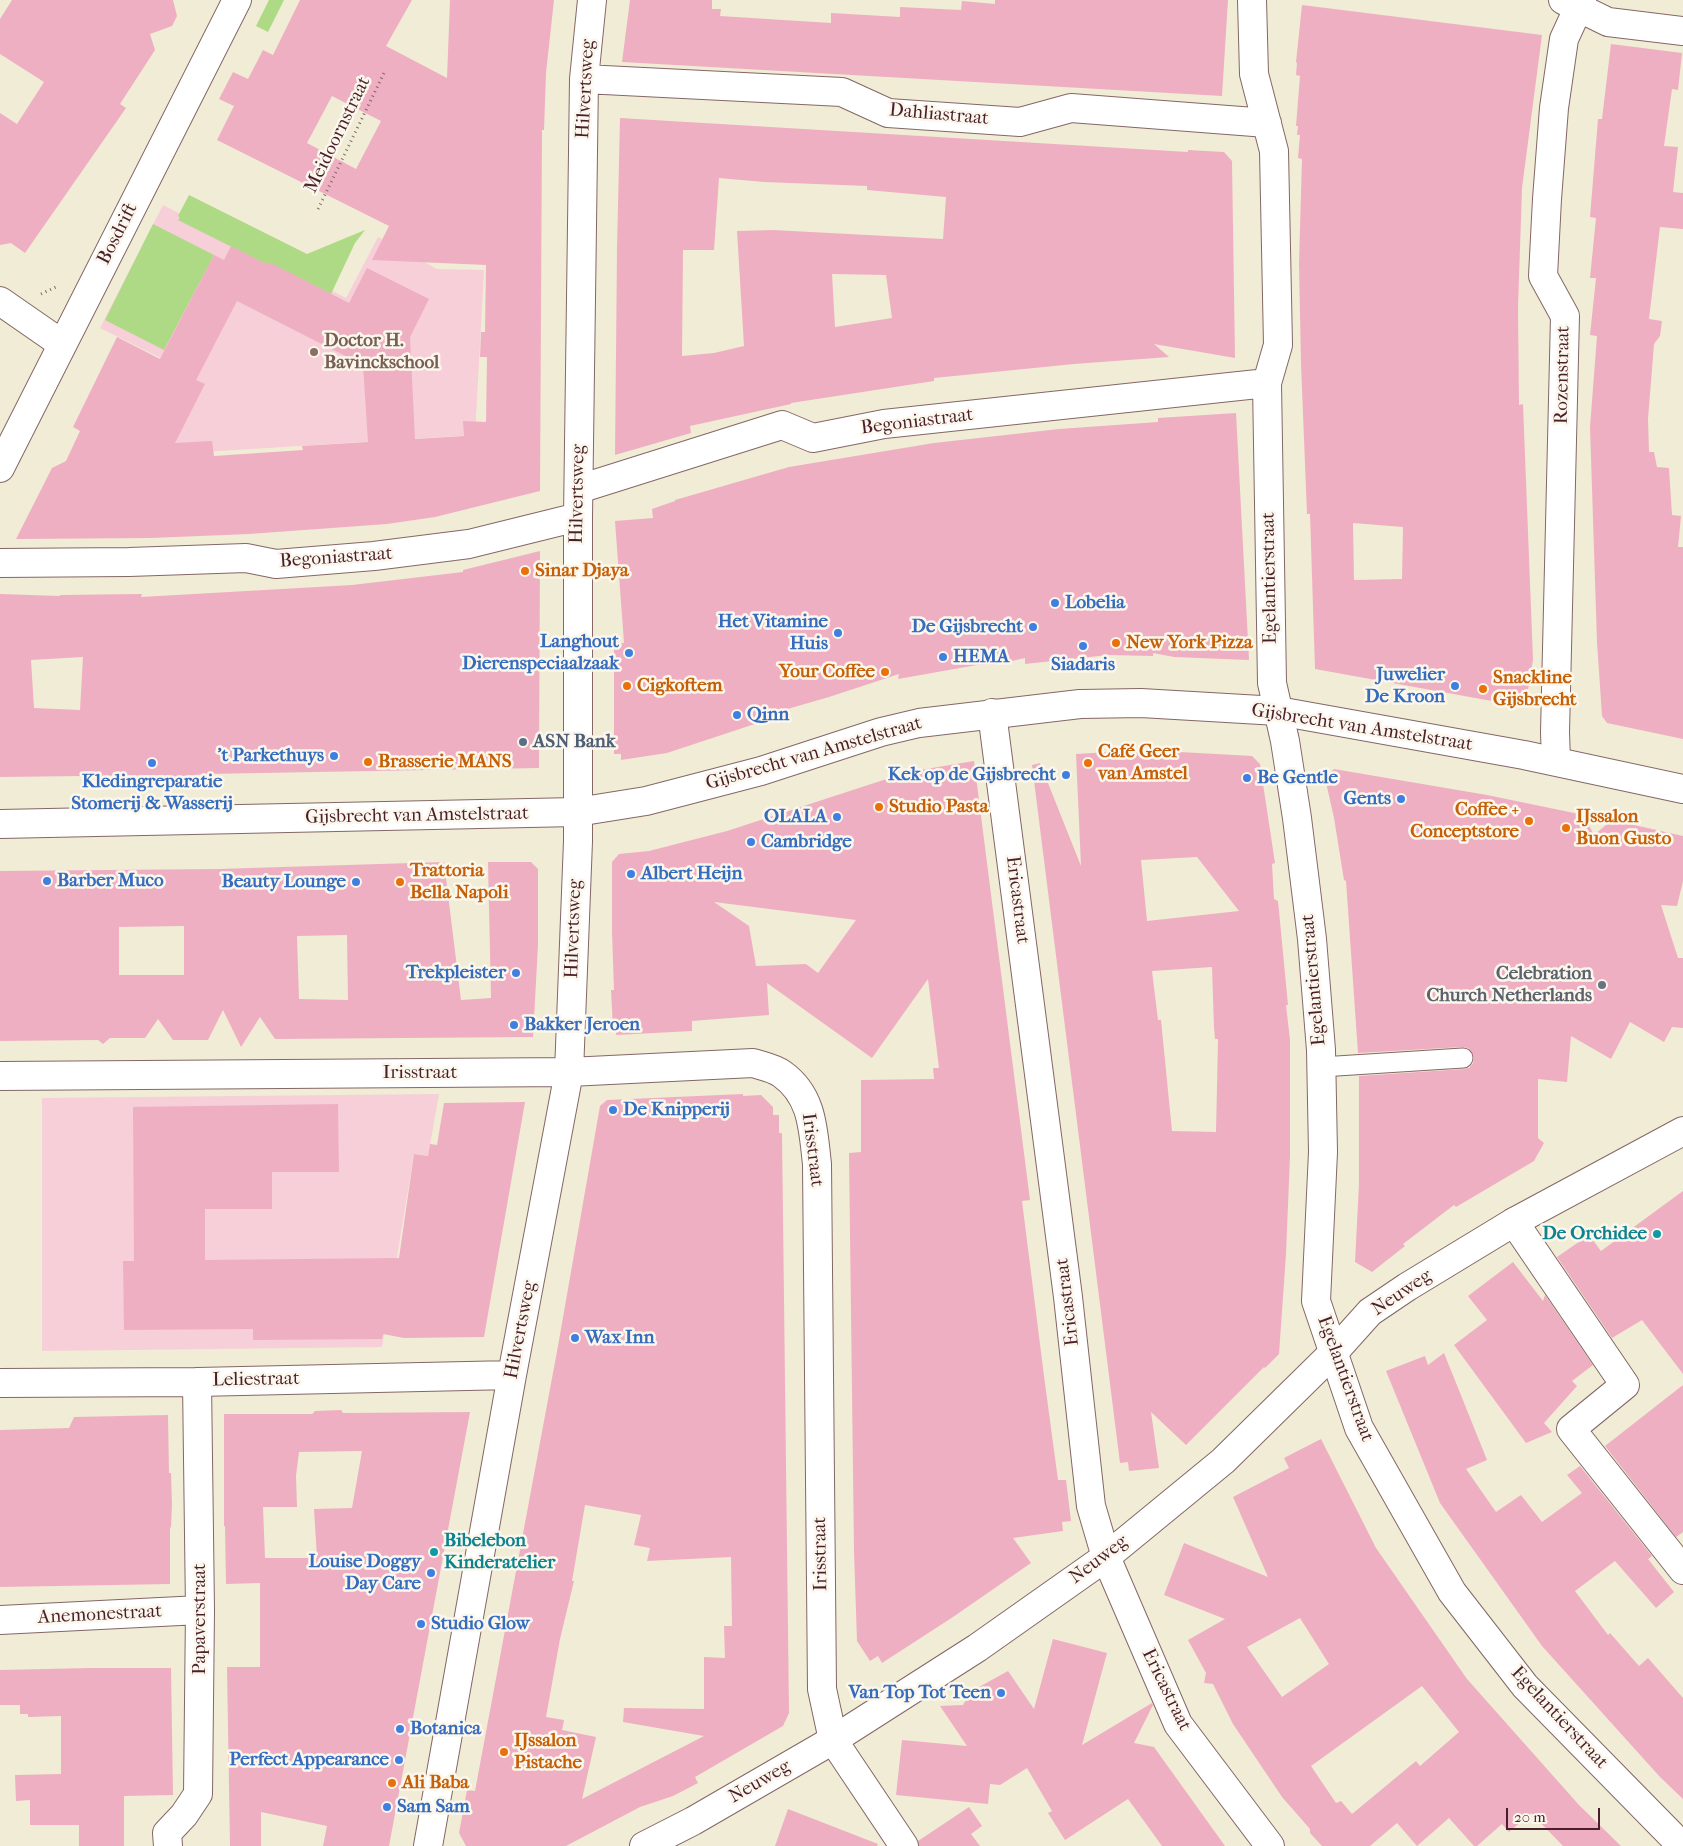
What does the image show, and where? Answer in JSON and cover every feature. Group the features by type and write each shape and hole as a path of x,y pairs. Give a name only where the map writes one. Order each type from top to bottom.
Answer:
{"street":[{"name":"Bosdrift","path":"0,468 236,0"},
{"name":"Hilvertsweg","path":"428,1846 512,1375 569,1072 578,841 578,517 584,78 592,0"},
{"name":"Egelantierstraat","path":"1252,0 1254,74 1274,151 1278,345 1267,383 1272,683 1285,741 1311,930 1322,1066 1323,1152 1316,1301 1335,1352 1359,1428 1452,1592 1525,1686 1682,1846"},
{"path":"1574,2 1608,22 1683,31"},
{"name":"Rozenstraat","path":"1556,761 1555,712 1565,316 1544,276 1547,199 1554,108 1564,39 1574,2"},
{"name":"Dahliastraat","path":"584,78 842,92 888,113 926,116 1020,122 1071,108 1267,123"},
{"path":"0,301 62,344"},
{"name":"Begoniastraat","path":"579,489 782,425 813,438 884,424 1267,383"},
{"name":"Begoniastraat","path":"0,562 129,562 246,558 276,564 374,556 469,544 578,517"},
{"name":"Gijsbrecht van Amstelstraat","path":"0,824 577,812 655,799 760,771 881,732 909,725 992,713 1080,704 1142,703 1278,711 1556,761 1683,789"},
{"name":"Ericastraat","path":"992,713 1068,1297 1091,1506 1106,1557 1178,1724 1270,1846"},
{"name":"Irisstraat","path":"0,1076 569,1072 753,1062 780,1073 794,1085 805,1100 812,1118 817,1164 822,1689 833,1740 904,1846"},
{"name":"Neuweg","path":"644,1846 694,1820 833,1740 976,1648 1106,1557 1223,1461 1335,1352 1370,1312 1514,1222 1683,1131"},
{"path":"1514,1222 1625,1385 1571,1428 1683,1570"},
{"name":"Leliestraat","path":"0,1383 197,1382 512,1375"},
{"name":"Papaverstraat","path":"168,1846 167,1833 184,1815 198,1794 200,1610 197,1382"},
{"name":"Anemonestraat","path":"0,1620 200,1610"}],"lane":[{"path":"1322,1066 1462,1058"}],"path":[{"name":"Meidoornstraat","path":"318,209 384,73"}],"shaded area":[{"name":"Doctor H. Bavinckschool","path":"163,205 346,298 378,237 437,269 484,270 475,435 171,454 165,439 197,376 100,328"},
{"path":"439,1094 428,1156 414,1154 382,1347 42,1351 42,1098"}],"green space":[{"path":"269,0 284,0 268,32 256,26"},
{"path":"189,195 307,254 365,230 355,243 331,294 178,220 180,218 178,216"},
{"path":"153,224 214,255 164,350 105,320"}],"building":[{"path":"12,0 173,0 177,16 172,26 150,34 155,50 120,104 126,108 25,253 11,243 0,245 0,113 17,124 44,82 0,54 0,19"},
{"path":"300,0 412,0 386,46 447,78 450,0 554,0 546,73 544,130 542,130 540,491 435,517 387,524 249,534 151,538 16,539 52,468 66,461 80,431 73,427 117,337 160,359 214,255 224,260 231,246 268,265 269,262 349,303 367,268 429,299 410,337 415,439 464,436 463,421 486,422 487,357 480,357 481,332 485,332 486,265 372,260 389,226 217,140 234,106 219,99 233,72 248,79 263,50 273,55","holes":["332,96 381,121 356,169 307,143","237,301 363,365 368,442 302,446 303,450 214,456 212,441 175,443 205,384 196,380"]},
{"path":"630,0 712,0 712,9 721,9 720,16 831,23 831,13 900,17 900,7 961,10 962,1 995,4 995,0 1228,0 1222,96 622,62"},
{"path":"1302,5 1542,35 1522,188 1518,308 1519,405 1523,404 1533,660 1525,707 1315,669 1310,514 1307,514 1301,364 1299,264 1302,159 1298,158 1300,135 1297,135 1298,126 1296,126 1300,76 1296,75","holes":["1353,523 1403,527 1402,579 1354,580"]},
{"path":"1611,44 1682,53 1678,90 1672,89 1664,146 1678,147 1673,192 1683,193 1683,229 1660,227 1649,319 1662,321 1660,336 1654,344 1648,419 1649,452 1654,452 1657,467 1669,468 1672,515 1681,516 1678,547 1683,547 1683,739 1607,723 1602,716 1597,642 1590,427 1597,336 1590,335 1596,278 1590,278 1596,218 1590,217 1598,119 1602,119"},
{"path":"620,118 1188,152 1188,150 1224,152 1232,161 1235,358 1154,344 1169,357 934,378 934,381 791,403 690,426 691,433 615,455","holes":["719,178 764,182 867,186 867,190 946,197 943,239 773,230 737,231 744,346 714,353 682,356 683,250 714,250","832,274 886,275 892,318 835,327"]},
{"path":"1236,413 1249,660 1174,657 1153,653 1153,656 1108,655 1025,664 1025,658 995,665 977,665 898,679 899,674 753,719 764,721 667,753 621,760 621,754 614,754 614,643 624,643 615,521 653,518 652,509 675,500 789,467 934,443 1059,429 1158,422 1158,418"},
{"path":"540,551 539,768 205,774 176,777 164,775 0,777 0,594 60,596 142,594 141,597 352,585 463,572 463,570","holes":["83,657 80,710 34,708 31,660"]},
{"path":"1144,750 1252,756 1260,764 1275,863 1272,864 1274,899 1278,901 1288,1005 1286,1005 1290,1040 1290,1156 1279,1354 1186,1445 1151,1412 1159,1468 1129,1471 1128,1462 1120,1463 1032,765 1040,763 1081,866 1076,754","holes":["1197,857 1239,911 1147,921 1141,860","1212,967 1214,1027 1215,1039 1218,1039 1216,1132 1172,1131 1161,1020 1158,1020 1152,971"]},
{"path":"974,761 1030,1200 1022,1201 1044,1376 1058,1480 1066,1480 1071,1521 1062,1522 1063,1531 1013,1538 1031,1563 882,1663 878,1656 870,1661 857,1641 854,1552 849,1153 861,1152 861,1080 934,1079 933,1068 939,1068 928,979 872,1058 767,983 769,1015 692,1021 692,1031 616,1035 616,1029 613,1029 611,990 614,990 612,862 619,854 649,851 727,831 908,772","holes":["714,902 856,920 818,973 806,964 756,966 749,926"]},
{"path":"1334,769 1487,795 1579,814 1584,816 1594,835 1612,820 1683,836 1683,881 1677,906 1661,905 1678,958 1683,958 1683,1028 1672,1027 1664,1042 1630,1022 1611,1059 1571,1036 1567,1082 1538,1079 1538,1138 1544,1143 1534,1161 1456,1207 1454,1205 1403,1244 1405,1246 1372,1272 1355,1262 1359,1184 1359,1076 1464,1069 1469,1068 1473,1063 1474,1057 1468,1048 1462,1047 1358,1053 1346,881 1344,880 1334,818 1325,778"},
{"path":"444,862 461,1000 491,998 488,862 531,862 538,869 538,945 533,1037 275,1039 260,1017 241,1047 223,1010 208,1040 173,1040 158,1019 145,1038 110,1038 103,1044 98,1040 0,1041 0,871 218,869","holes":["184,926 184,975 119,975 119,927","347,935 348,1000 299,999 297,936"]},
{"path":"743,1094 743,1096 761,1095 773,1107 773,1115 779,1115 779,1133 782,1133 789,1713 783,1726 695,1777 698,1783 673,1796 640,1807 566,1846 466,1846 459,1833 467,1790 475,1791 558,1346 600,1106 607,1100","holes":["585,1505 641,1515 634,1545 650,1548 647,1561 731,1557 732,1626 724,1626 725,1658 704,1657 704,1709 624,1708 623,1722 704,1736 582,1799 596,1737 562,1730 564,1720 546,1717 560,1639 574,1581 572,1581"]},
{"path":"525,1102 484,1337 404,1338 383,1334 382,1339 253,1340 253,1329 124,1330 123,1261 134,1261 133,1107 338,1104 339,1172 272,1172 272,1209 205,1209 205,1260 399,1258 414,1154 428,1156 430,1144 437,1145 444,1103"},
{"path":"1683,1191 1683,1374 1642,1320 1612,1338 1557,1257 1589,1235 1601,1251"},
{"path":"1513,1262 1543,1301 1545,1295 1593,1365 1572,1381 1577,1386 1544,1423 1552,1432 1526,1443 1454,1345 1487,1320 1468,1296"},
{"path":"1444,1353 1487,1460 1466,1469 1496,1512 1521,1495 1542,1522 1582,1493 1567,1475 1580,1466 1652,1556 1648,1559 1674,1592 1656,1608 1615,1561 1575,1591 1608,1635 1610,1633 1639,1666 1648,1658 1683,1698 1683,1799 1660,1777 1542,1646 1440,1503 1386,1371 1425,1356 1428,1365"},
{"path":"1683,1385 1683,1532 1676,1537 1605,1446"},
{"path":"341,1410 343,1413 470,1412 389,1846 323,1846 327,1826 261,1812 261,1846 230,1846 227,1667 260,1667 260,1583 226,1584 224,1414 312,1414 315,1411","holes":["362,1451 352,1508 314,1509 317,1558 265,1558 263,1507 297,1507 296,1476 299,1452"]},
{"path":"168,1415 169,1473 171,1473 172,1504 170,1584 0,1587 0,1430 69,1428 74,1417"},
{"path":"1321,1439 1376,1548 1467,1679 1579,1805 1621,1846 1563,1846 1531,1813 1509,1832 1502,1824 1477,1846 1474,1846 1449,1818 1417,1846 1397,1823 1370,1846 1322,1846 1310,1833 1310,1829 1282,1797 1233,1724 1213,1684 1204,1683 1206,1673 1188,1640 1225,1619 1164,1595 1184,1543 1268,1577 1233,1497 1289,1468 1284,1458","holes":["1300,1618 1329,1664 1282,1697 1247,1647","1422,1686 1459,1732 1420,1766 1416,1761 1352,1814 1341,1801 1336,1803 1311,1766"]},
{"path":"1053,1639 1107,1653 1082,1745 1152,1703 1153,1705 1134,1743 1154,1747 1225,1846 1162,1846 1128,1799 1065,1840 1048,1813 1052,1811 1027,1768 1000,1785 990,1784 988,1804 896,1795 902,1740 967,1746 940,1706 963,1705 967,1698 979,1687 1008,1671 1034,1709"},
{"path":"171,1668 173,1795 124,1796 124,1846 79,1846 79,1825 30,1825 30,1800 16,1801 15,1775 61,1774 61,1716 28,1717 28,1714 20,1714 20,1705 0,1705 0,1670"},
{"path":"969,1807 982,1826 971,1834 980,1846 919,1846 918,1841"},
{"path":"788,1809 878,1844 877,1846 775,1846"}],"place":[{"name":"Doctor H. Bavinckschool","path":"314,352"},
{"name":"Sinar Djaya","path":"525,571"},
{"name":"Lobelia","path":"1055,603"},
{"name":"De Gijsbrecht","path":"1033,627"},
{"name":"Het Vitamine Huis","path":"838,633"},
{"name":"New York Pizza","path":"1116,643"},
{"name":"Siadaris","path":"1083,646"},
{"name":"Langhout Dierenspeciaalzaak","path":"629,653"},
{"name":"HEMA","path":"943,657"},
{"name":"Your Coffee","path":"885,672"},
{"name":"Cigkoftem","path":"627,686"},
{"name":"Juwelier De Kroon","path":"1455,686"},
{"name":"Snackline Gijsbrecht","path":"1483,689"},
{"name":"Qinn","path":"737,715"},
{"name":"ASN Bank","path":"523,742"},
{"name":"'t Parkethuys","path":"334,756"},
{"name":"Brasserie MANS","path":"368,762"},
{"name":"Kledingreparatie Stomerij & Wasserij","path":"152,763"},
{"name":"Café Geer van Amstel","path":"1088,763"},
{"name":"Kek op de Gijsbrecht","path":"1066,775"},
{"name":"Be Gentle","path":"1247,778"},
{"name":"Gents","path":"1401,799"},
{"name":"Studio Pasta","path":"879,807"},
{"name":"OLALA","path":"837,817"},
{"name":"Coffee + Conceptstore","path":"1529,821"},
{"name":"IJssalon Buon Gusto","path":"1566,828"},
{"name":"Cambridge","path":"751,842"},
{"name":"Albert Heijn","path":"631,874"},
{"name":"Barber Muco","path":"47,881"},
{"name":"Beauty Lounge","path":"356,882"},
{"name":"Trattoria Bella Napoli","path":"400,882"},
{"name":"Trekpleister","path":"516,973"},
{"name":"Celebration Church Netherlands","path":"1602,985"},
{"name":"Bakker Jeroen","path":"514,1025"},
{"name":"De Knipperij","path":"613,1110"},
{"name":"De Orchidee","path":"1657,1234"},
{"name":"Wax Inn","path":"575,1338"},
{"name":"Bibelebon Kinderatelier","path":"434,1552"},
{"name":"Louise Doggy Day Care","path":"431,1573"},
{"name":"Studio Glow","path":"421,1624"},
{"name":"Van Top Tot Teen","path":"1001,1693"},
{"name":"Botanica","path":"400,1729"},
{"name":"IJssalon Pistache","path":"504,1752"},
{"name":"Perfect Appearance","path":"399,1760"},
{"name":"Ali Baba","path":"392,1783"},
{"name":"Sam Sam","path":"387,1807"}]}
